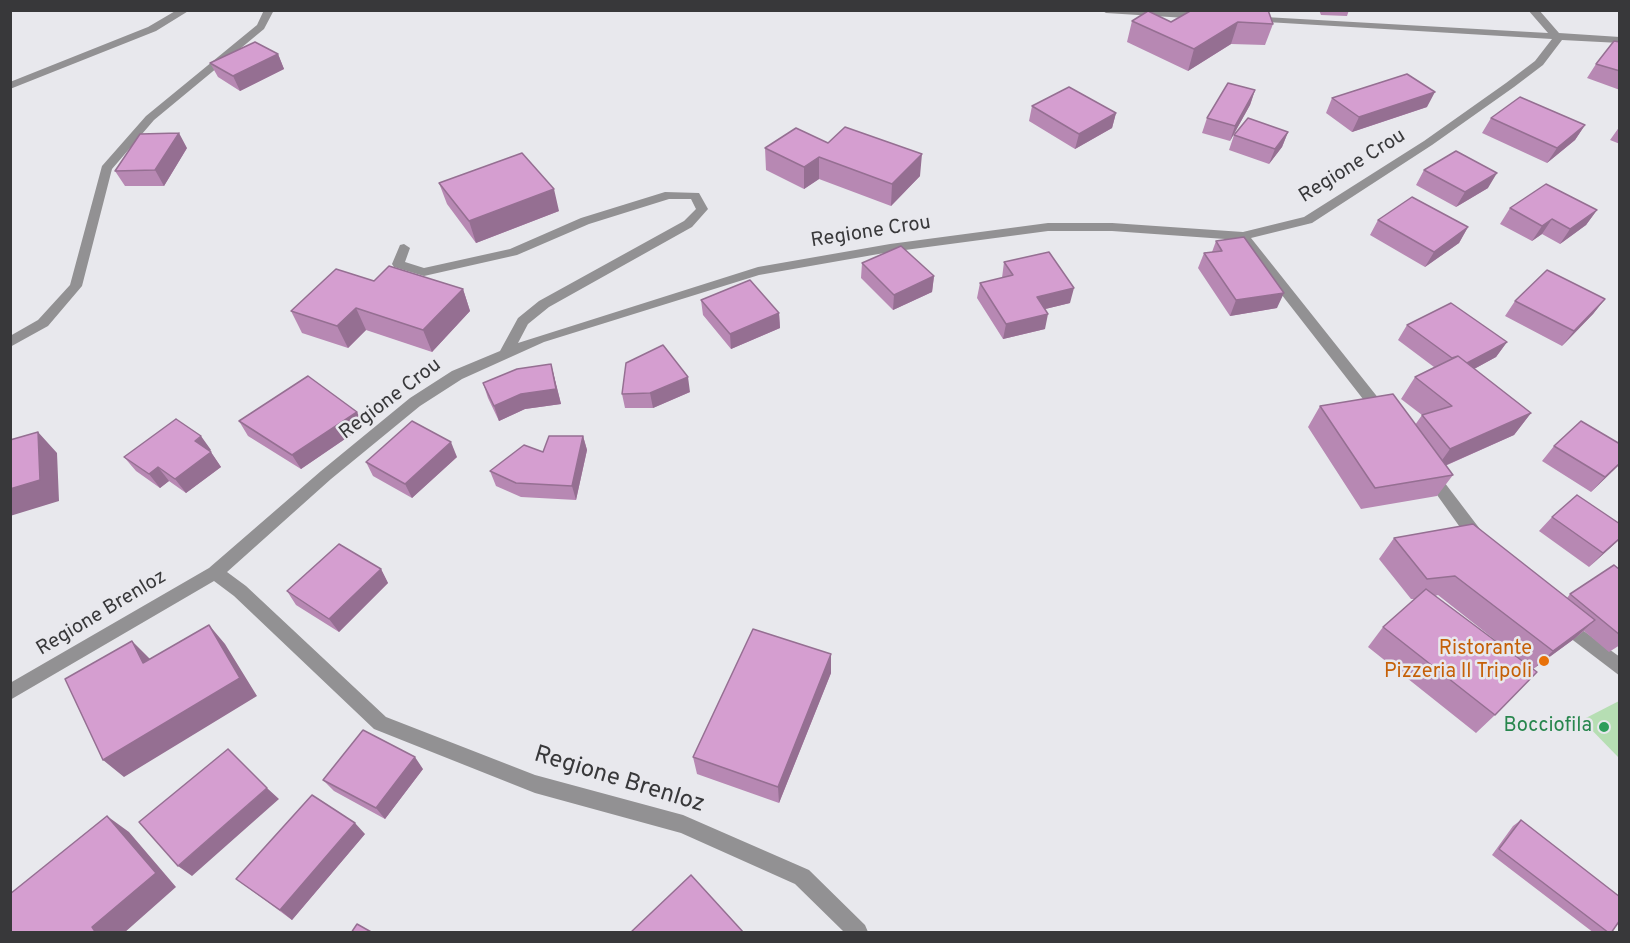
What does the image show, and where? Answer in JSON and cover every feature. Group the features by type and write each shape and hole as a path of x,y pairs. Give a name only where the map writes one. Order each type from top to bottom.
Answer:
{"street":[{"path":"10,86 152,30 185,10"},
{"path":"10,342 43,322 76,286 106,168 150,118 261,27 269,10"},
{"path":"1106,10 1217,16"},
{"path":"1533,10 1558,38"},
{"path":"1240,18 1620,40"},
{"name":"Regione Crou","path":"215,573 326,475 415,402 457,375 539,339 758,271 890,248 1048,227 1113,227 1243,236 1308,220 1428,143 1510,86 1539,63 1558,38"},
{"path":"404,248 398,264 424,272 513,252 585,221 640,202 669,195 695,196 702,209 688,224 544,304 523,321 505,354"},
{"path":"1243,236 1395,429"},
{"path":"1424,465 1487,553"},
{"name":"Regione Brenloz","path":"10,692 215,573 240,591 380,723 535,783 683,824 802,877 858,933"},
{"path":"1547,610 1620,668"}],"green space":[{"name":"Bocciofila","path":"1619,701 1619,758 1582,720"}],"building":[{"path":"1192,10 1268,10 1273,24 1238,22 1194,49 1132,21 1148,11 1171,22"},
{"path":"1614,41 1620,42 1620,71 1596,64"},
{"path":"255,42 278,54 233,76 210,63"},
{"path":"1407,74 1435,92 1359,117 1332,98"},
{"path":"1228,83 1255,90 1235,126 1207,118"},
{"path":"1069,87 1116,113 1079,134 1032,106"},
{"path":"1520,97 1585,125 1557,148 1491,118"},
{"path":"1248,118 1288,132 1275,149 1234,135"},
{"path":"845,127 922,154 892,184 819,157 804,167 765,148 796,128 828,143"},
{"path":"179,133 155,170 115,171 140,134"},
{"path":"1456,151 1497,173 1465,192 1424,170"},
{"path":"522,153 554,189 469,221 439,183"},
{"path":"1546,184 1597,210 1570,229 1552,219 1542,226 1510,208"},
{"path":"1412,197 1468,227 1434,252 1378,220"},
{"path":"1244,237 1284,293 1236,300 1204,253 1222,251 1216,241"},
{"path":"901,246 934,276 894,295 862,263"},
{"path":"1049,252 1074,288 1037,297 1048,314 1006,324 980,283 1013,275 1004,262"},
{"path":"389,266 463,289 423,330 356,308 337,326 291,311 336,269 374,281"},
{"path":"1547,270 1605,299 1574,331 1515,301"},
{"path":"750,280 779,313 730,334 701,300"},
{"path":"1451,303 1507,342 1467,363 1458,356 1452,358 1407,325"},
{"path":"663,345 688,377 650,393 622,394 626,363"},
{"path":"1458,356 1531,413 1450,449 1422,415 1452,406 1415,377"},
{"path":"551,364 556,389 521,394 494,406 483,383 517,369"},
{"path":"308,376 357,412 292,455 239,421"},
{"path":"1393,394 1453,475 1375,488 1320,406"},
{"path":"176,419 201,436 195,441 211,452 175,479 158,467 149,474 124,457"},
{"path":"412,421 451,442 405,484 366,462"},
{"path":"1581,421 1620,444 1620,463 1605,477 1554,446"},
{"path":"38,432 40,480 10,489 10,440"},
{"path":"549,436 583,436 572,486 516,483 490,471 524,445 543,452"},
{"path":"1577,495 1620,524 1620,538 1603,553 1552,517"},
{"path":"1473,524 1595,620 1553,651 1455,576 1427,579 1394,538"},
{"path":"339,544 381,569 329,619 287,591"},
{"path":"1614,565 1620,570 1620,635 1570,594"},
{"path":"1426,589 1537,672 1495,715 1383,627"},
{"path":"209,625 240,678 103,760 65,679 132,641 143,663"},
{"path":"753,629 831,654 778,787 693,757"},
{"path":"363,730 415,757 376,808 323,780"},
{"path":"228,749 267,788 178,866 139,822"},
{"path":"312,795 355,823 280,910 236,879"},
{"path":"107,816 156,873 92,927 96,933 10,933 10,894"},
{"path":"1521,820 1620,897 1620,920 1611,933 1499,849"},
{"path":"691,875 744,933 630,933"},
{"path":"357,924 373,933 351,933"}],"place":[{"name":"Ristorante Pizzeria Il Tripoli","path":"1544,661"},
{"name":"Bocciofila","path":"1604,727"}]}
